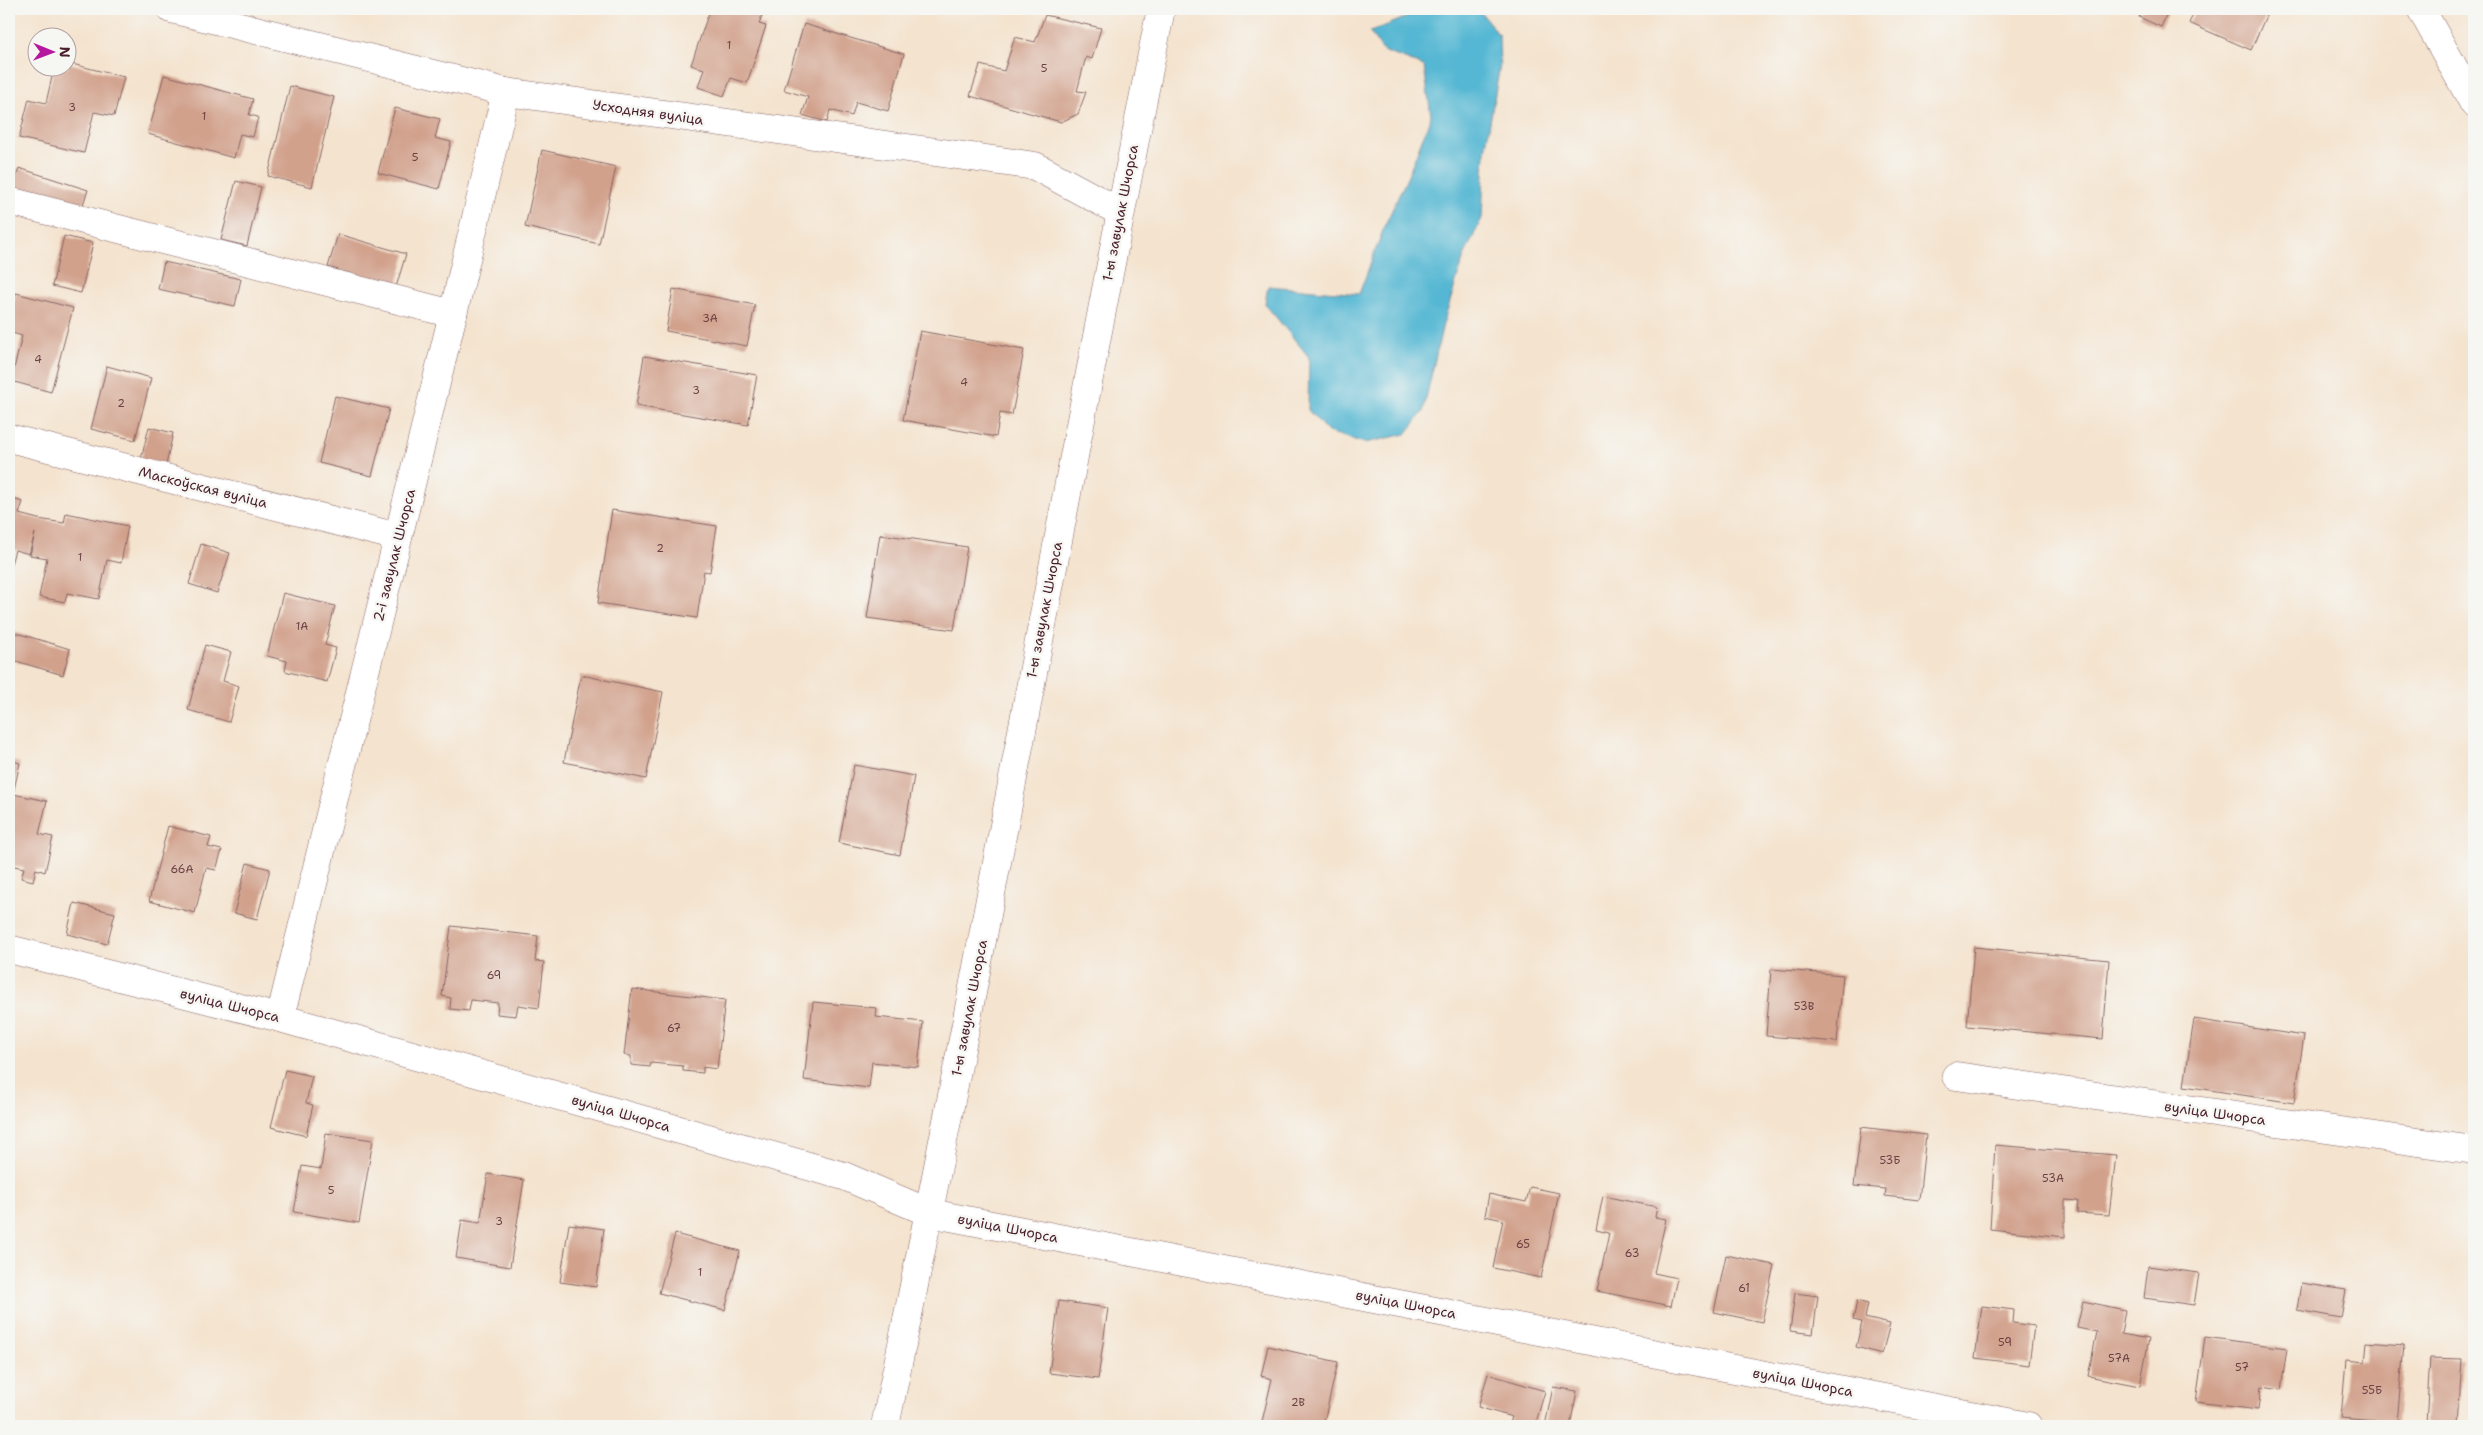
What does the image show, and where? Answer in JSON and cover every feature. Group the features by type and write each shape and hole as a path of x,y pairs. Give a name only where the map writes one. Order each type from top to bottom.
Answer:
{"street":[{"name":"Усходняя вуліца","path":"172,9 506,92 1035,166 1120,212"},
{"name":"1-ы завулак Шчорса","path":"885,1426 930,1212 1120,212 1161,9"},
{"path":"2421,9 2474,104"},
{"name":"2-і завулак Шчорса","path":"280,1018 454,314 506,92"},
{"path":"9,201 454,314"},
{"name":"Маскоўская вуліца","path":"9,438 398,537"},
{"name":"вуліца Шчорса","path":"9,949 280,1018 844,1176 930,1212 2028,1426"},
{"name":"вуліца Шчорса","path":"1956,1076 2474,1150"}],"water":[{"path":"1427,9 1480,11 1499,35 1500,65 1485,151 1482,218 1464,256 1443,324 1423,412 1406,434 1365,443 1328,432 1308,410 1309,357 1265,304 1268,286 1359,294 1385,225 1408,176 1431,116 1424,66 1383,51 1370,32"}],"building":[{"path":"710,9 764,9 759,24 766,26 747,83 731,78 724,96 698,87 704,69 691,65"},
{"path":"2142,9 2169,9 2161,27 2139,17"},
{"path":"2196,9 2269,9 2251,50 2189,23"},
{"path":"1045,15 1101,28 1092,59 1086,57 1077,91 1086,92 1078,114 1061,122 970,96 980,65 1004,71 1015,37 1035,42"},
{"path":"804,24 904,54 888,111 856,102 852,116 830,110 827,122 802,115 808,97 784,90"},
{"path":"78,66 124,77 114,116 94,112 84,153 19,138 29,99 46,103 52,78 78,78"},
{"path":"164,75 253,99 249,115 258,117 253,137 240,134 234,158 148,134"},
{"path":"290,86 334,97 312,187 268,176"},
{"path":"395,108 440,119 435,138 451,142 439,189 378,173"},
{"path":"542,150 616,167 599,244 525,227"},
{"path":"19,168 88,190 81,210 13,188"},
{"path":"236,181 261,187 247,246 221,240"},
{"path":"338,234 406,254 396,287 328,267"},
{"path":"64,236 93,243 81,293 52,286"},
{"path":"164,262 241,279 235,306 158,289"},
{"path":"673,289 755,305 747,346 666,331"},
{"path":"16,293 73,308 51,392 11,381 22,336 9,332 9,322"},
{"path":"920,331 1024,350 1012,415 1000,413 996,437 903,420"},
{"path":"644,356 757,375 748,425 636,406"},
{"path":"107,366 151,378 135,440 91,429"},
{"path":"335,396 389,409 372,476 319,463"},
{"path":"149,427 173,433 166,465 141,459"},
{"path":"9,498 23,502 19,514 38,519 64,523 66,513 128,526 121,563 107,560 99,599 67,593 65,602 39,597 47,558 30,555 35,533 29,554 15,550 9,571"},
{"path":"612,510 717,526 710,572 704,571 697,618 598,603"},
{"path":"880,534 967,547 954,630 867,618"},
{"path":"201,544 230,553 217,593 189,584"},
{"path":"283,593 335,606 325,645 336,648 327,682 285,671 287,661 267,656"},
{"path":"10,631 70,649 63,675 9,659"},
{"path":"205,645 231,652 223,681 239,686 229,722 188,710"},
{"path":"581,675 663,692 646,779 564,762"},
{"path":"9,760 20,763 13,794 47,801 39,834 53,837 45,872 36,869 33,881 21,878 24,868 9,865"},
{"path":"854,765 914,776 900,855 839,843"},
{"path":"168,826 211,837 208,847 222,850 216,870 206,868 195,913 149,901"},
{"path":"247,863 270,869 257,919 234,913"},
{"path":"74,903 115,913 107,944 67,934"},
{"path":"451,926 538,936 535,961 544,962 539,1008 518,1005 516,1016 497,1014 498,1003 471,1000 469,1011 450,1009 451,998 442,996"},
{"path":"1974,947 2109,960 2103,1039 1967,1026"},
{"path":"1771,969 1843,975 1837,1042 1766,1036"},
{"path":"632,989 725,1000 717,1069 703,1067 703,1073 683,1071 683,1066 651,1063 650,1067 631,1065 631,1056 624,1055"},
{"path":"813,1002 877,1008 876,1017 923,1022 918,1067 872,1062 869,1088 804,1080"},
{"path":"2194,1019 2304,1036 2294,1103 2184,1086"},
{"path":"285,1070 312,1076 306,1103 313,1105 306,1136 271,1127"},
{"path":"1861,1127 1926,1135 1919,1200 1885,1196 1886,1189 1854,1186"},
{"path":"326,1133 373,1140 359,1223 294,1212 302,1166 321,1169"},
{"path":"1995,1145 2116,1155 2109,1215 2077,1213 2078,1201 2065,1200 2065,1237 1990,1229"},
{"path":"488,1174 524,1180 510,1267 456,1258 462,1220 480,1223"},
{"path":"1530,1187 1559,1193 1541,1278 1493,1268 1503,1220 1485,1216 1489,1194 1526,1202"},
{"path":"1603,1196 1657,1207 1655,1217 1666,1219 1654,1273 1677,1278 1671,1306 1597,1291 1609,1233 1596,1230"},
{"path":"569,1224 604,1229 596,1287 560,1282"},
{"path":"675,1234 740,1251 725,1310 659,1293"},
{"path":"1726,1255 1774,1265 1762,1322 1714,1312"},
{"path":"2148,1266 2199,1273 2194,1305 2144,1298"},
{"path":"2301,1283 2346,1290 2341,1318 2297,1310"},
{"path":"1795,1293 1818,1296 1813,1334 1790,1331"},
{"path":"1059,1301 1108,1308 1098,1379 1049,1373"},
{"path":"1857,1301 1868,1304 1865,1318 1890,1324 1882,1354 1856,1347 1862,1322 1853,1320"},
{"path":"2083,1301 2125,1310 2121,1334 2149,1339 2140,1386 2088,1376 2097,1332 2077,1328"},
{"path":"1982,1306 2014,1310 2013,1323 2034,1326 2029,1365 1975,1358"},
{"path":"2205,1337 2287,1348 2281,1390 2261,1387 2258,1410 2196,1402"},
{"path":"2367,1342 2404,1345 2397,1423 2341,1418 2346,1360 2365,1362"},
{"path":"1268,1346 1338,1362 1323,1426 1261,1426 1272,1379 1261,1376"},
{"path":"2430,1358 2462,1359 2458,1425 2426,1423"},
{"path":"1488,1374 1545,1391 1535,1426 1509,1426 1512,1417 1478,1407"},
{"path":"1553,1387 1577,1391 1570,1426 1545,1426"}]}
